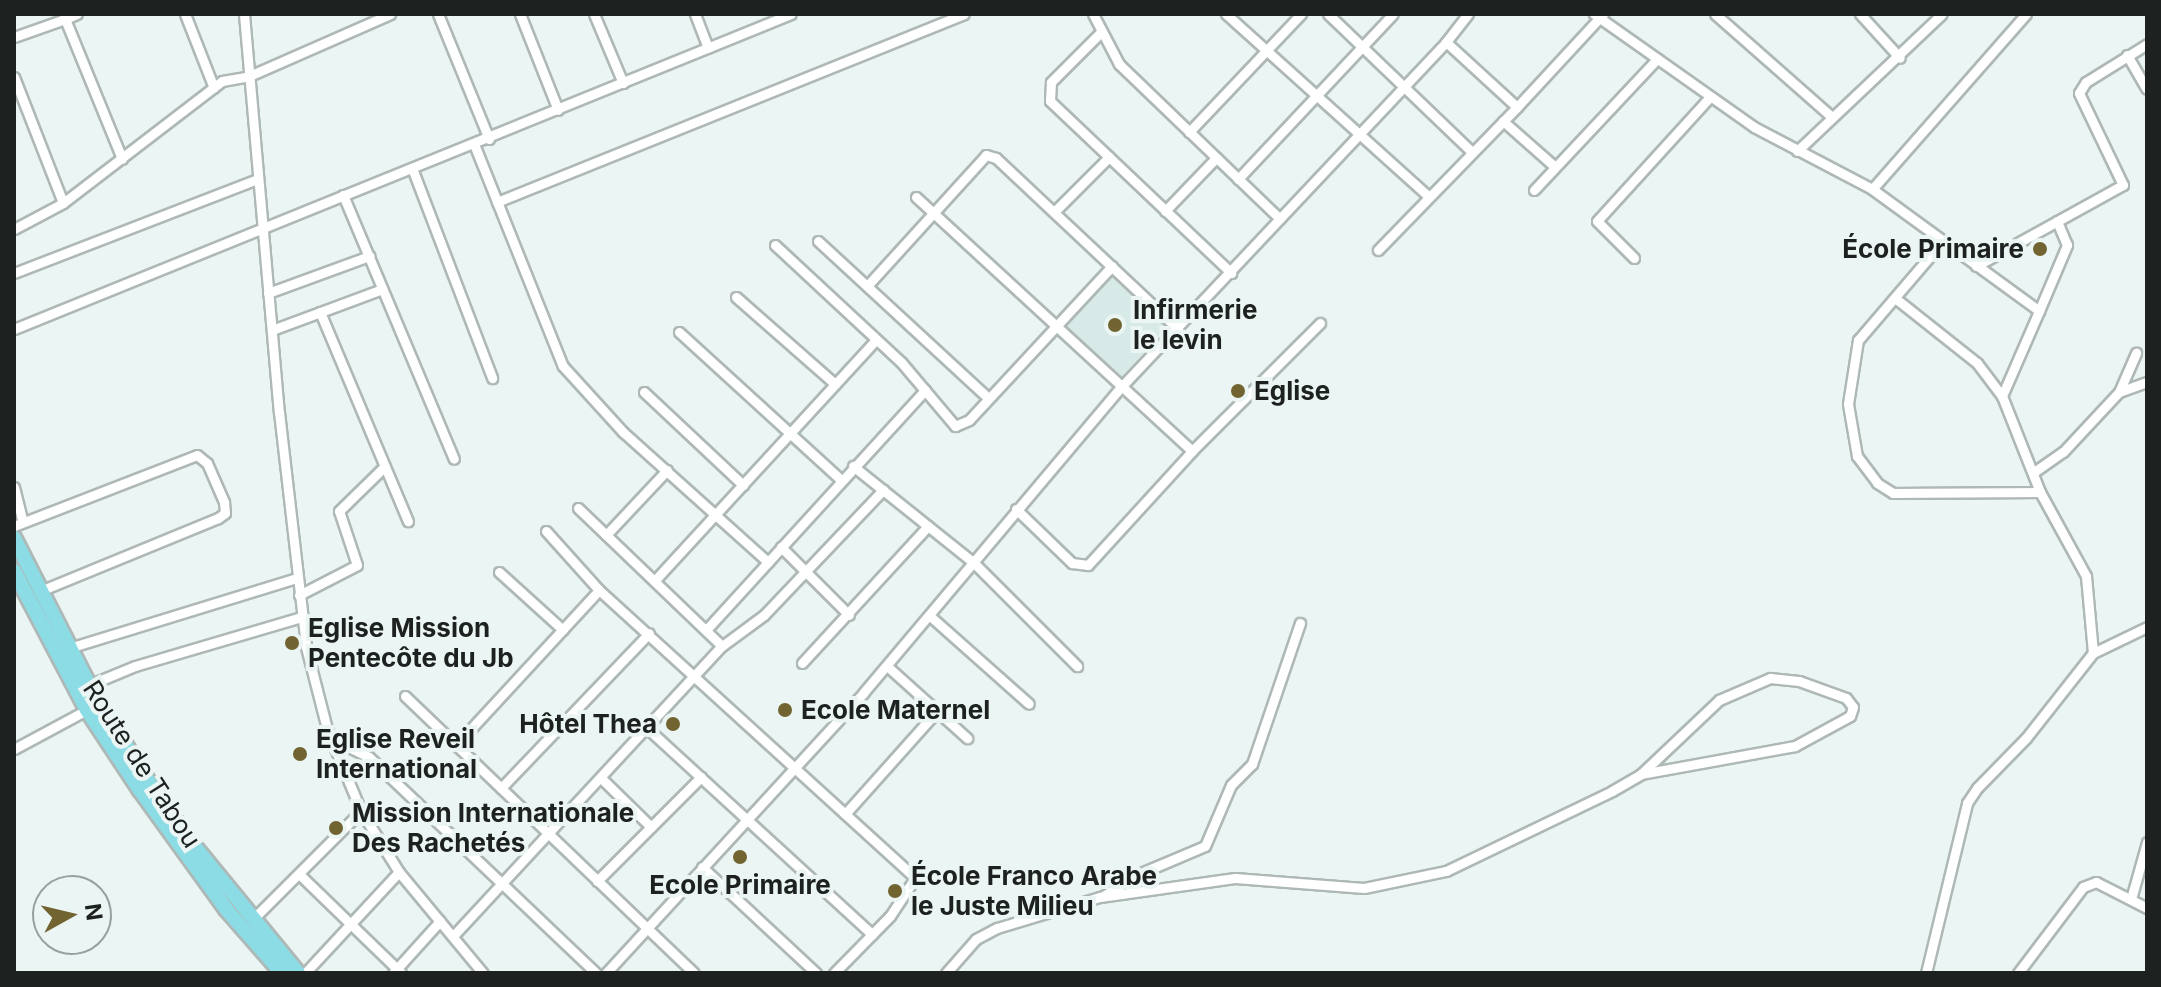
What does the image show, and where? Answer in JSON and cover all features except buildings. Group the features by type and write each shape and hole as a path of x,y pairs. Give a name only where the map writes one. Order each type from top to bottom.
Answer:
{"main road":[{"name":"Route de Tabou","path":"14,538 89,685 94,706 185,835 298,973"},
{"name":"Route de Tabou","path":"14,571 178,847 282,973"}],"street":[{"path":"14,37 77,14"},
{"path":"185,14 214,88"},
{"path":"244,14 301,617 332,739 361,811 399,872 483,973"},
{"path":"14,229 63,203 214,88 249,76 390,14"},
{"path":"438,14 489,139"},
{"path":"520,14 558,110"},
{"path":"594,14 623,83"},
{"path":"695,14 708,48"},
{"path":"762,14 766,25"},
{"path":"14,329 791,14"},
{"path":"497,202 964,14"},
{"path":"1093,14 1119,64 1280,219"},
{"path":"1226,14 1265,53 1428,196"},
{"path":"1189,132 1301,14"},
{"path":"1328,14 1360,50 1472,152"},
{"path":"1238,179 1393,14"},
{"path":"606,973 887,666 1122,386 1231,273 1355,134 1446,42 1468,14"},
{"path":"1715,14 1832,117"},
{"path":"1860,14 1900,58"},
{"path":"1797,151 1900,58 1942,14"},
{"path":"1872,189 2026,14"},
{"path":"1378,250 1517,107 1599,15 1710,97 1797,151 1872,189 2039,311"},
{"path":"65,16 122,159"},
{"path":"1101,32 1047,91 1050,101 1231,273"},
{"path":"1446,42 1517,107"},
{"path":"1976,266 2123,185 2079,93 2086,82 2147,44"},
{"path":"2127,55 2147,89"},
{"path":"1534,190 1657,59"},
{"path":"14,77 63,203"},
{"path":"1634,258 1597,221 1710,97"},
{"path":"1503,121 1555,167"},
{"path":"474,144 563,366 583,393 715,517 768,562"},
{"path":"867,286 986,155 996,158 1178,329"},
{"path":"1054,212 1109,157"},
{"path":"1165,211 1216,158"},
{"path":"412,168 492,378"},
{"path":"14,273 258,179"},
{"path":"343,195 454,459"},
{"path":"916,197 1192,451"},
{"path":"2002,396 2067,245 2057,221"},
{"path":"818,241 988,398"},
{"path":"1943,241 1858,340 1850,371 1850,429 1857,456 1877,483 1893,493 2040,492"},
{"path":"775,245 876,340 955,426 962,426 1112,266"},
{"path":"268,293 369,256"},
{"path":"272,330 382,289"},
{"path":"736,297 835,384"},
{"path":"1895,298 1977,363 2002,396 2040,492 2086,576 2093,653"},
{"path":"320,312 408,521"},
{"path":"1016,509 1072,563 1088,565 1192,451 1320,323"},
{"path":"679,332 788,435 841,480"},
{"path":"656,579 876,340"},
{"path":"2034,472 2063,452 2119,392 2136,353"},
{"path":"2119,392 2147,382"},
{"path":"706,630 925,390"},
{"path":"644,392 743,485"},
{"path":"14,487 18,524 197,455 207,463 224,502 225,513 218,518 40,591"},
{"path":"299,595 357,565 339,511 385,466"},
{"path":"853,466 974,563 1077,666"},
{"path":"606,535 667,470"},
{"path":"453,936 697,677 722,646 764,615 883,490"},
{"path":"578,508 656,579 722,646"},
{"path":"802,663 928,526"},
{"path":"546,531 599,590 915,880 872,934 834,973"},
{"path":"781,547 849,615"},
{"path":"499,572 563,630"},
{"path":"69,648 297,578"},
{"path":"456,745 599,590"},
{"path":"930,616 1029,704"},
{"path":"89,685 135,666 301,617"},
{"path":"1100,897 1141,873 1205,846 1231,785 1252,764 1300,623"},
{"path":"1926,973 1967,803 2093,653 2147,627"},
{"path":"501,788 649,633"},
{"path":"887,666 967,738"},
{"path":"946,973 976,939 997,928 1100,897 1235,878 1364,888 1398,883 1491,852 1641,774 1719,700 1770,678 1799,681 1846,698 1853,707 1850,716 1795,746 1641,774"},
{"path":"405,696 694,973"},
{"path":"14,749 94,706"},
{"path":"845,814 937,711"},
{"path":"648,729 872,934"},
{"path":"332,739 369,757 596,973"},
{"path":"597,881 701,777"},
{"path":"601,778 651,827"},
{"path":"252,920 361,811"},
{"path":"2131,899 2147,842"},
{"path":"702,867 816,973"},
{"path":"305,973 399,872"},
{"path":"299,874 397,972 440,921"},
{"path":"2018,973 2083,887 2096,882 2147,908"}],"shaded area":[{"name":"Infirmerie le levin","path":"1111,273 1168,326 1120,378 1061,325"}],"place":[{"name":"École Primaire","path":"2040,249"},
{"name":"Infirmerie le levin","path":"1115,325"},
{"name":"Eglise","path":"1238,391"},
{"name":"Eglise Mission Pentecôte du Jb","path":"292,643"},
{"name":"Ecole Maternel","path":"785,710"},
{"name":"Hôtel Thea","path":"673,724"},
{"name":"Eglise Reveil International","path":"300,754"},
{"name":"Mission Internationale Des Rachetés","path":"336,828"},
{"name":"Ecole Primaire","path":"740,857"},
{"name":"École Franco Arabe le Juste Milieu","path":"895,891"}]}
